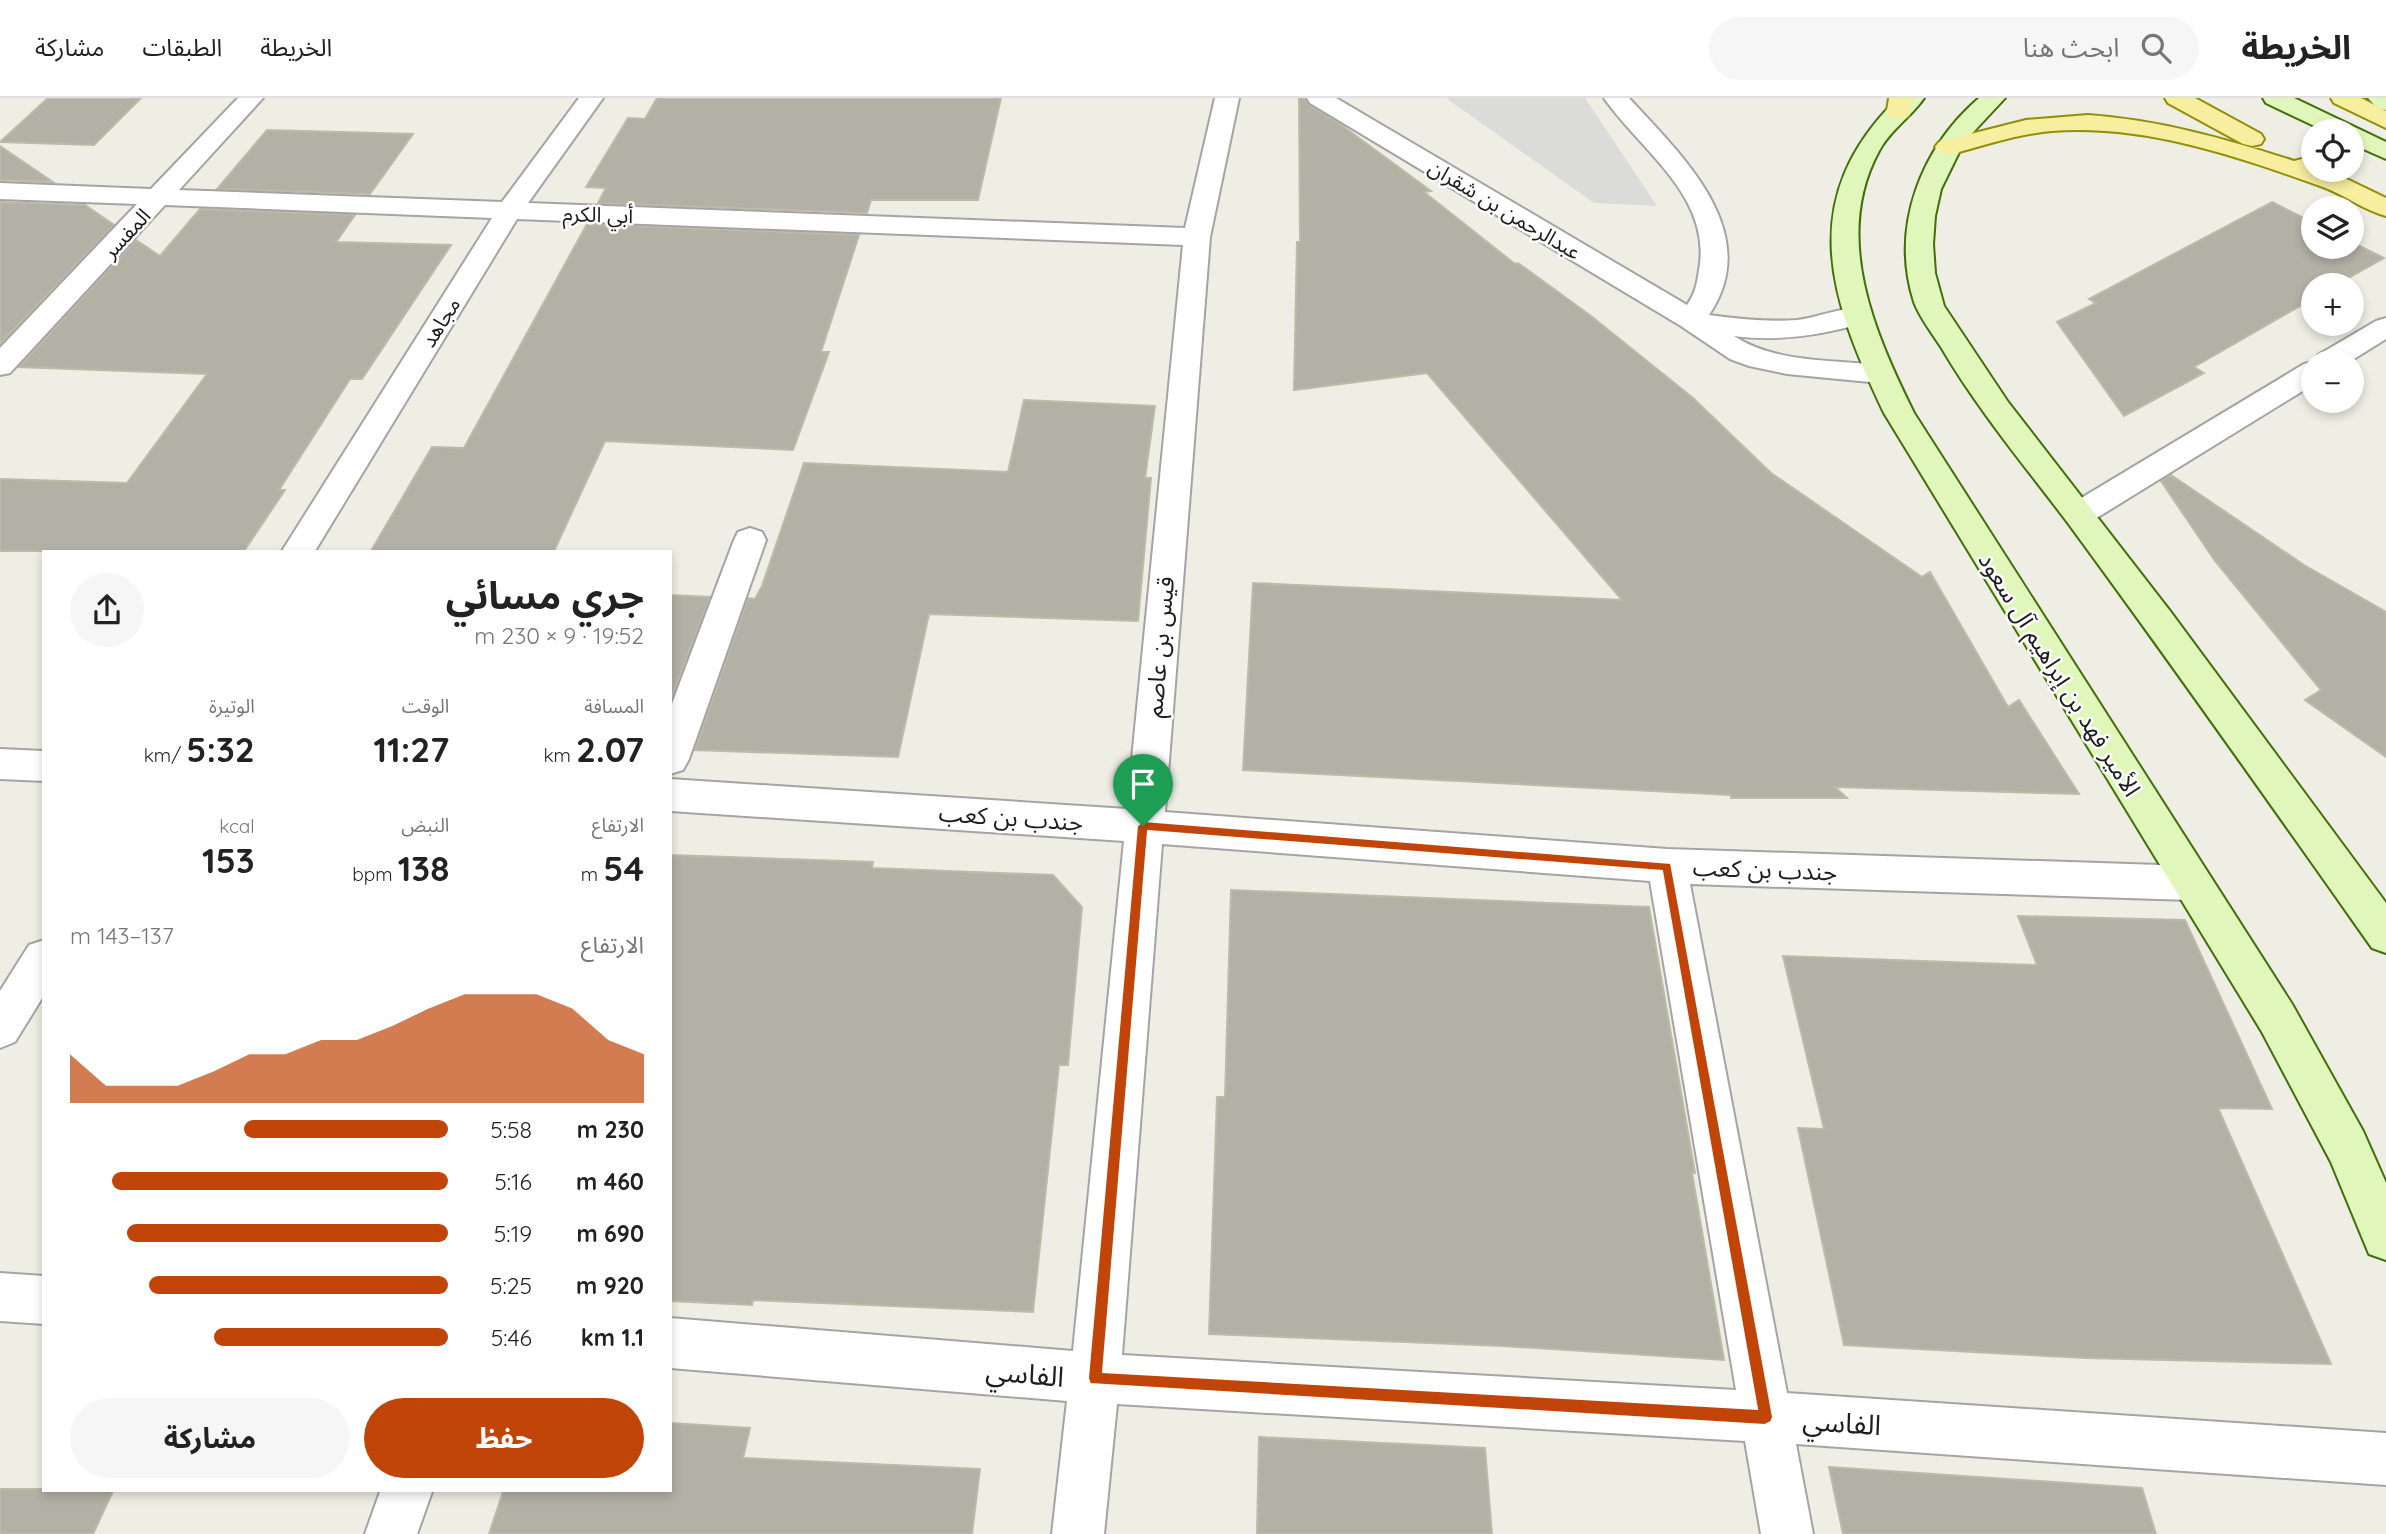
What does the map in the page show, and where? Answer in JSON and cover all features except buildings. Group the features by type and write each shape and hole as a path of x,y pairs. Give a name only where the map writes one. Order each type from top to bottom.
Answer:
{"main road":[{"path":"1993,98 1948,147 1930,177 1920,217 1920,258 1929,302 1991,403 2079,514 2259,756 2386,935"},
{"path":"2177,98 2301,167"},
{"path":"2275,98 2319,119"},
{"path":"2343,98 2386,121"},
{"path":"2380,98 2386,103"},
{"name":"الأمير فهد بن إبراهيم آل سعود","path":"1904,102 1868,147 1854,181 1846,219 1846,261 1857,316 1880,374 1899,413 2190,883 2277,1018 2347,1147 2386,1237"},
{"path":"1948,147 2031,126 2113,123 2175,132 2301,172"},
{"path":"2364,141 2386,151"},
{"path":"2329,182 2386,208"}],"street":[{"name":"المفسر","path":"0,366 251,98"},
{"name":"مجاهد","path":"299,550 509,211 591,98"},
{"name":"قيس بن عاصم","path":"1078,1534 1095,1378 1197,237 1227,98"},
{"name":"عبدالرحمن بن شقران","path":"1319,98 1691,320 1740,353 1787,365 1880,374"},
{"path":"1616,98 1690,183 1711,225 1716,257 1710,289 1691,320"},
{"name":"أبي الكرم","path":"0,191 1197,237"},
{"name":"عبدالرحمن بن شقران","path":"1691,320 1732,328 1800,330 1824,327 1857,316"},
{"path":"2348,350 2386,327"},
{"path":"2079,514 2301,379"},
{"path":"672,754 750,540"},
{"path":"0,764 42,765"},
{"name":"جندب بن كعب","path":"672,795 1143,826 1667,866 2190,883"},
{"path":"1667,866 1787,1534"},
{"path":"0,1028 42,961"},
{"path":"0,1297 42,1300"},
{"name":"الفاسي","path":"672,1343 1095,1378 1765,1417 2386,1459"},
{"path":"391,1534 406,1492"}],"shaded area":[{"path":"1446,98 1585,98 1657,206 1594,203"}],"route":[{"path":"1143,826 1667,866 1765,1417 1095,1378 1143,826"}]}
